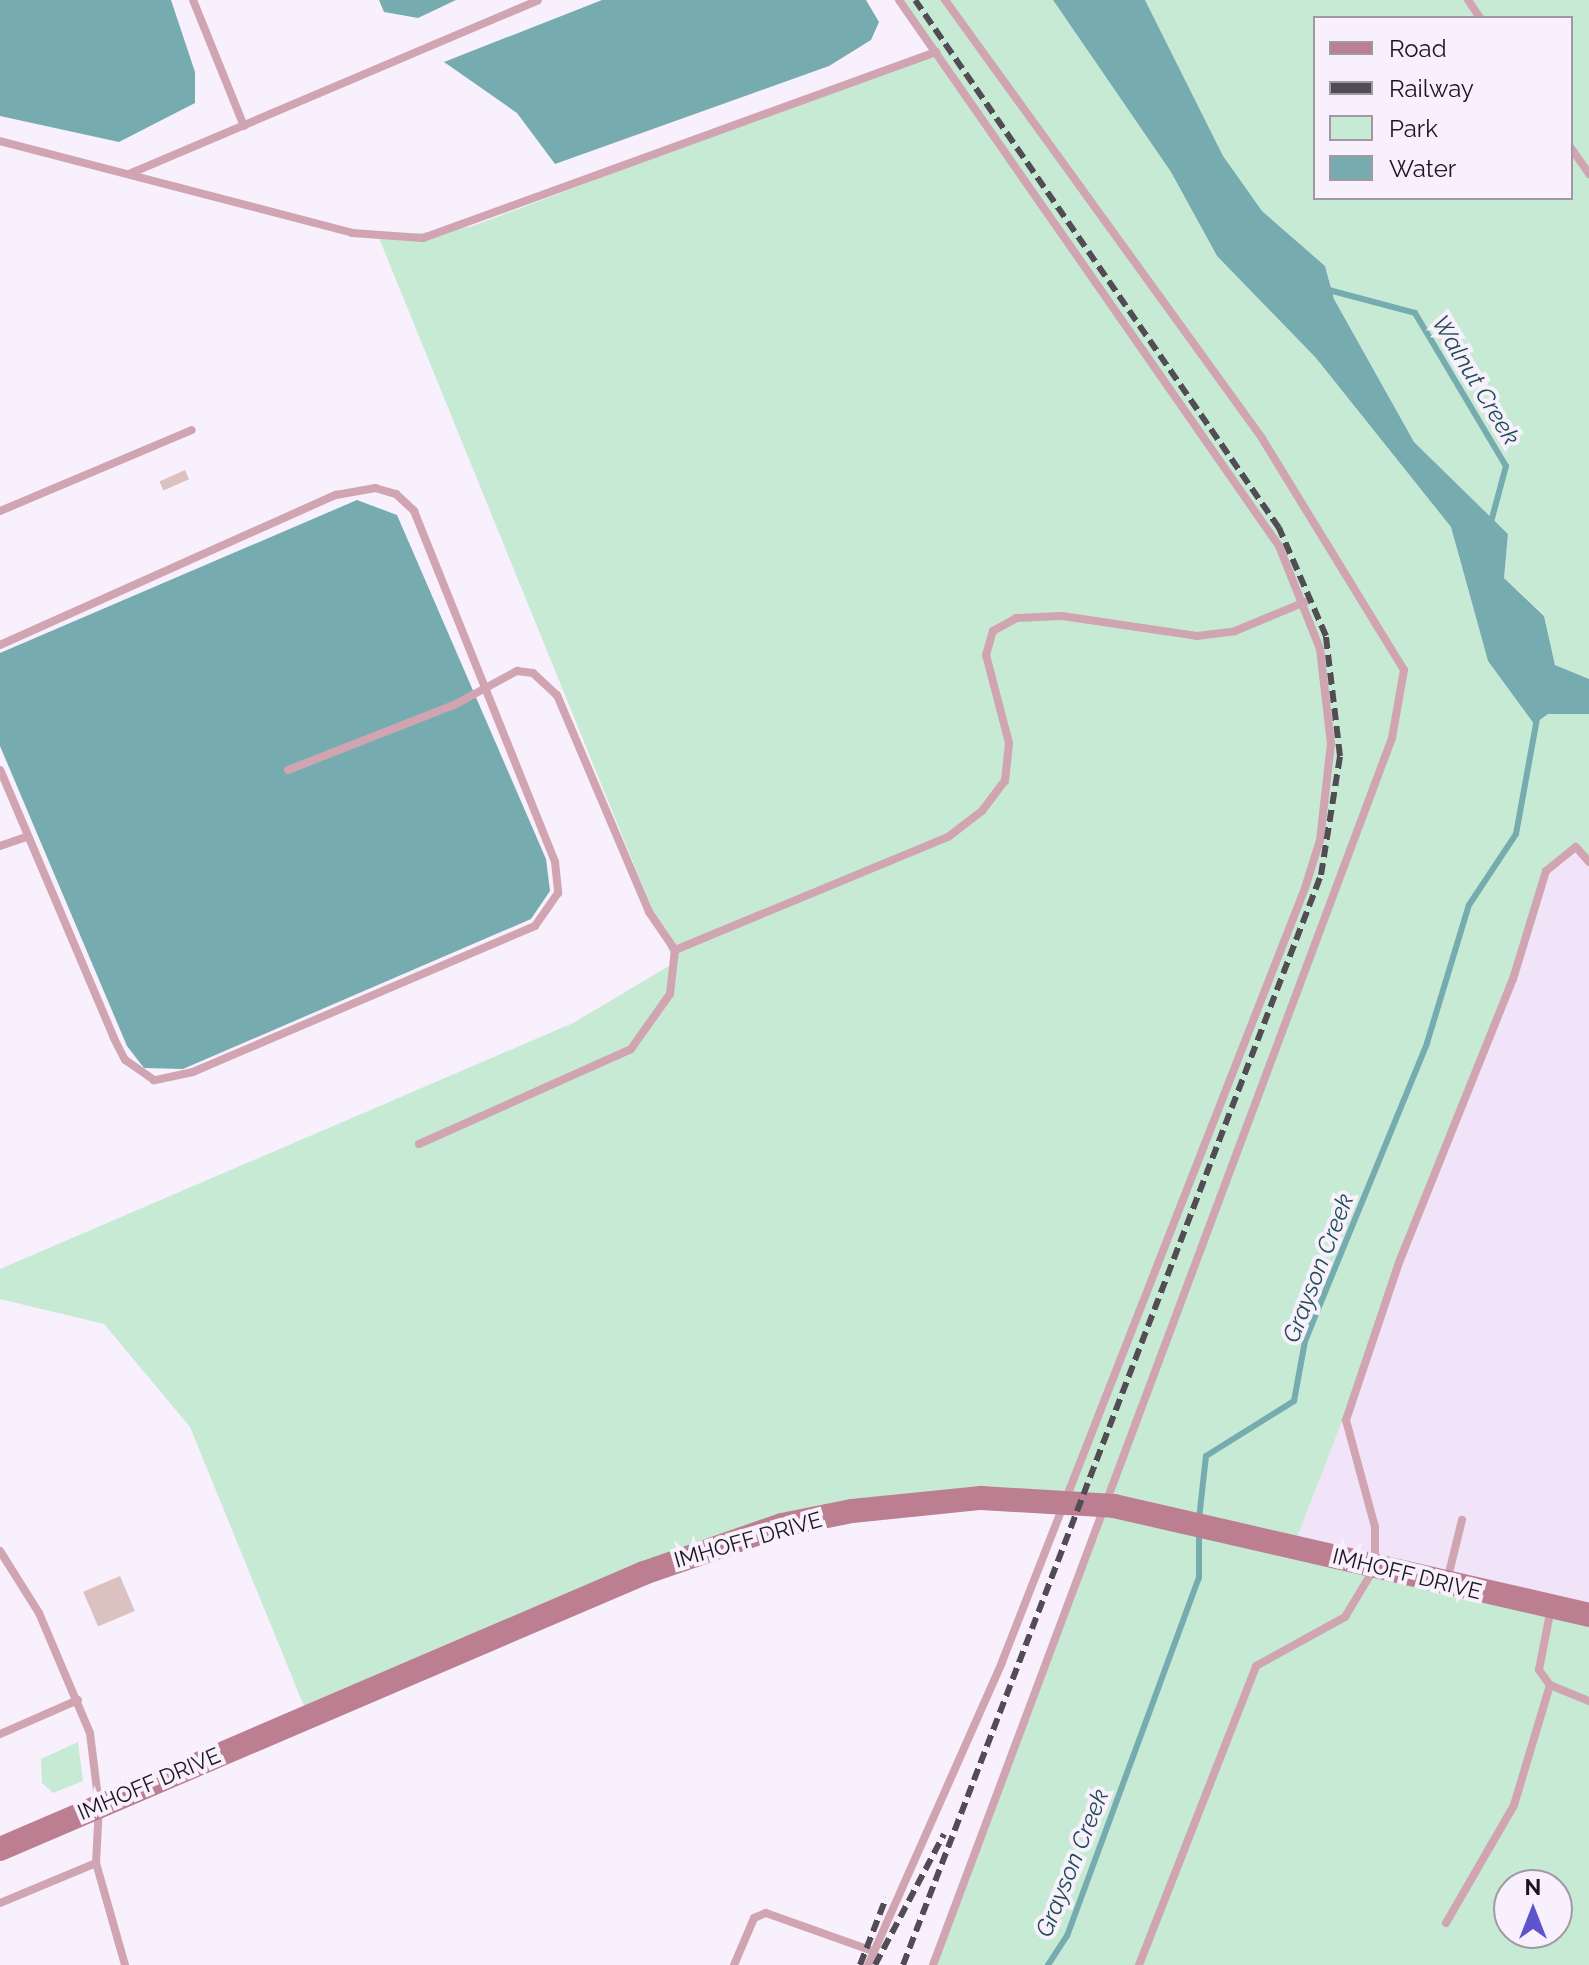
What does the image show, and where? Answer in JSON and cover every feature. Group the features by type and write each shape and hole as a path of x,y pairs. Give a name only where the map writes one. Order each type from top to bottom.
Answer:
{"street":[{"name":"IMHOFF DRIVE","path":"0,1849 712,1546 892,1506 1065,1500 1107,1505 1294,1545 1445,1585 1589,1615"}],"lane":[{"path":"193,0 244,126"},
{"path":"128,175 538,0"},
{"path":"868,1965 974,1730 1320,840 1331,744 1320,649 1305,602 1242,488 899,0"},
{"path":"933,1965 1166,1352 1386,753 1404,670 1262,438 945,0"},
{"path":"0,141 352,233 423,238 936,52"},
{"path":"1573,151 1589,174"},
{"path":"0,511 192,430"},
{"path":"0,645 336,495 375,488 414,511 555,862 552,911 535,926 172,1079 141,1075 125,1060 26,837 0,770"},
{"path":"675,950 948,837 982,811 1005,781 1009,743 986,655 993,631 1016,618 1062,616 1197,636 1235,631 1305,602"},
{"path":"288,770 485,690 517,671 545,678 649,912 675,950 670,994 631,1049 419,1144"},
{"path":"0,846 26,837"},
{"path":"1139,1965 1256,1666 1345,1617 1375,1567 1375,1527 1346,1420 1400,1260 1513,979 1546,871 1576,847 1589,862"},
{"path":"1445,1585 1462,1520"},
{"path":"0,1551 39,1613 78,1700 99,1806 96,1863 125,1965"},
{"path":"1551,1607 1539,1670 1550,1685 1589,1701"},
{"path":"1446,1923 1514,1805 1550,1685"},
{"path":"1572,1695 1589,1692"},
{"path":"0,1734 78,1700"},
{"path":"0,1903 96,1863"},
{"path":"734,1965 754,1918 766,1913 873,1951"}],"shaded area":[{"path":"1576,847 1589,862 1589,1615 1294,1545 1546,871"}],"green space":[{"path":"901,0 1053,0 1171,172 1217,256 1316,358 1451,527 1488,661 1533,723 1548,714 1589,714 1589,862 1576,848 1546,871 1513,979 1294,1545 1589,1615 1589,1965 931,1965 1101,1505 1065,1500 782,1525 308,1716 190,1427 104,1324 0,1299 0,1269 573,1023 674,963 379,238 470,227 935,52"},
{"path":"1145,0 1589,0 1589,679 1555,665 1544,615 1504,578 1508,534 1414,442 1334,299 1325,266 1262,211 1222,156"},
{"path":"78,1742 83,1781 53,1793 42,1783 41,1759"}],"water":[{"path":"0,0 171,0 195,72 195,103 119,142 0,116"},
{"path":"379,0 456,0 418,18 384,12"},
{"path":"602,0 866,0 879,22 871,40 829,66 555,164 517,113 444,62"},
{"path":"1053,0 1145,0 1223,156 1262,211 1325,266 1334,299 1414,442 1508,534 1504,578 1544,616 1555,665 1589,679 1589,714 1548,714 1534,724 1488,661 1451,527 1316,358 1217,256 1171,172"},
{"path":"357,500 397,515 546,859 550,891 531,919 183,1069 144,1068 127,1046 0,746 0,653"}],"building":[{"path":"185,470 189,479 163,491 159,481"},
{"path":"120,1576 135,1611 98,1627 83,1592"}],"waterway":[{"name":"Walnut Creek","path":"1325,289 1415,313 1506,466 1491,522"},
{"name":"Grayson Creek","path":"1199,1519 1206,1456 1294,1401 1305,1341 1427,1043 1469,905 1516,834 1537,719"},
{"name":"Grayson Creek","path":"1048,1965 1067,1936 1199,1578 1199,1530"}],"railway":[{"path":"903,1965 1321,875 1340,756 1326,636 1279,528 915,0"},
{"path":"875,1965 944,1834"},
{"path":"860,1965 886,1898"}]}
